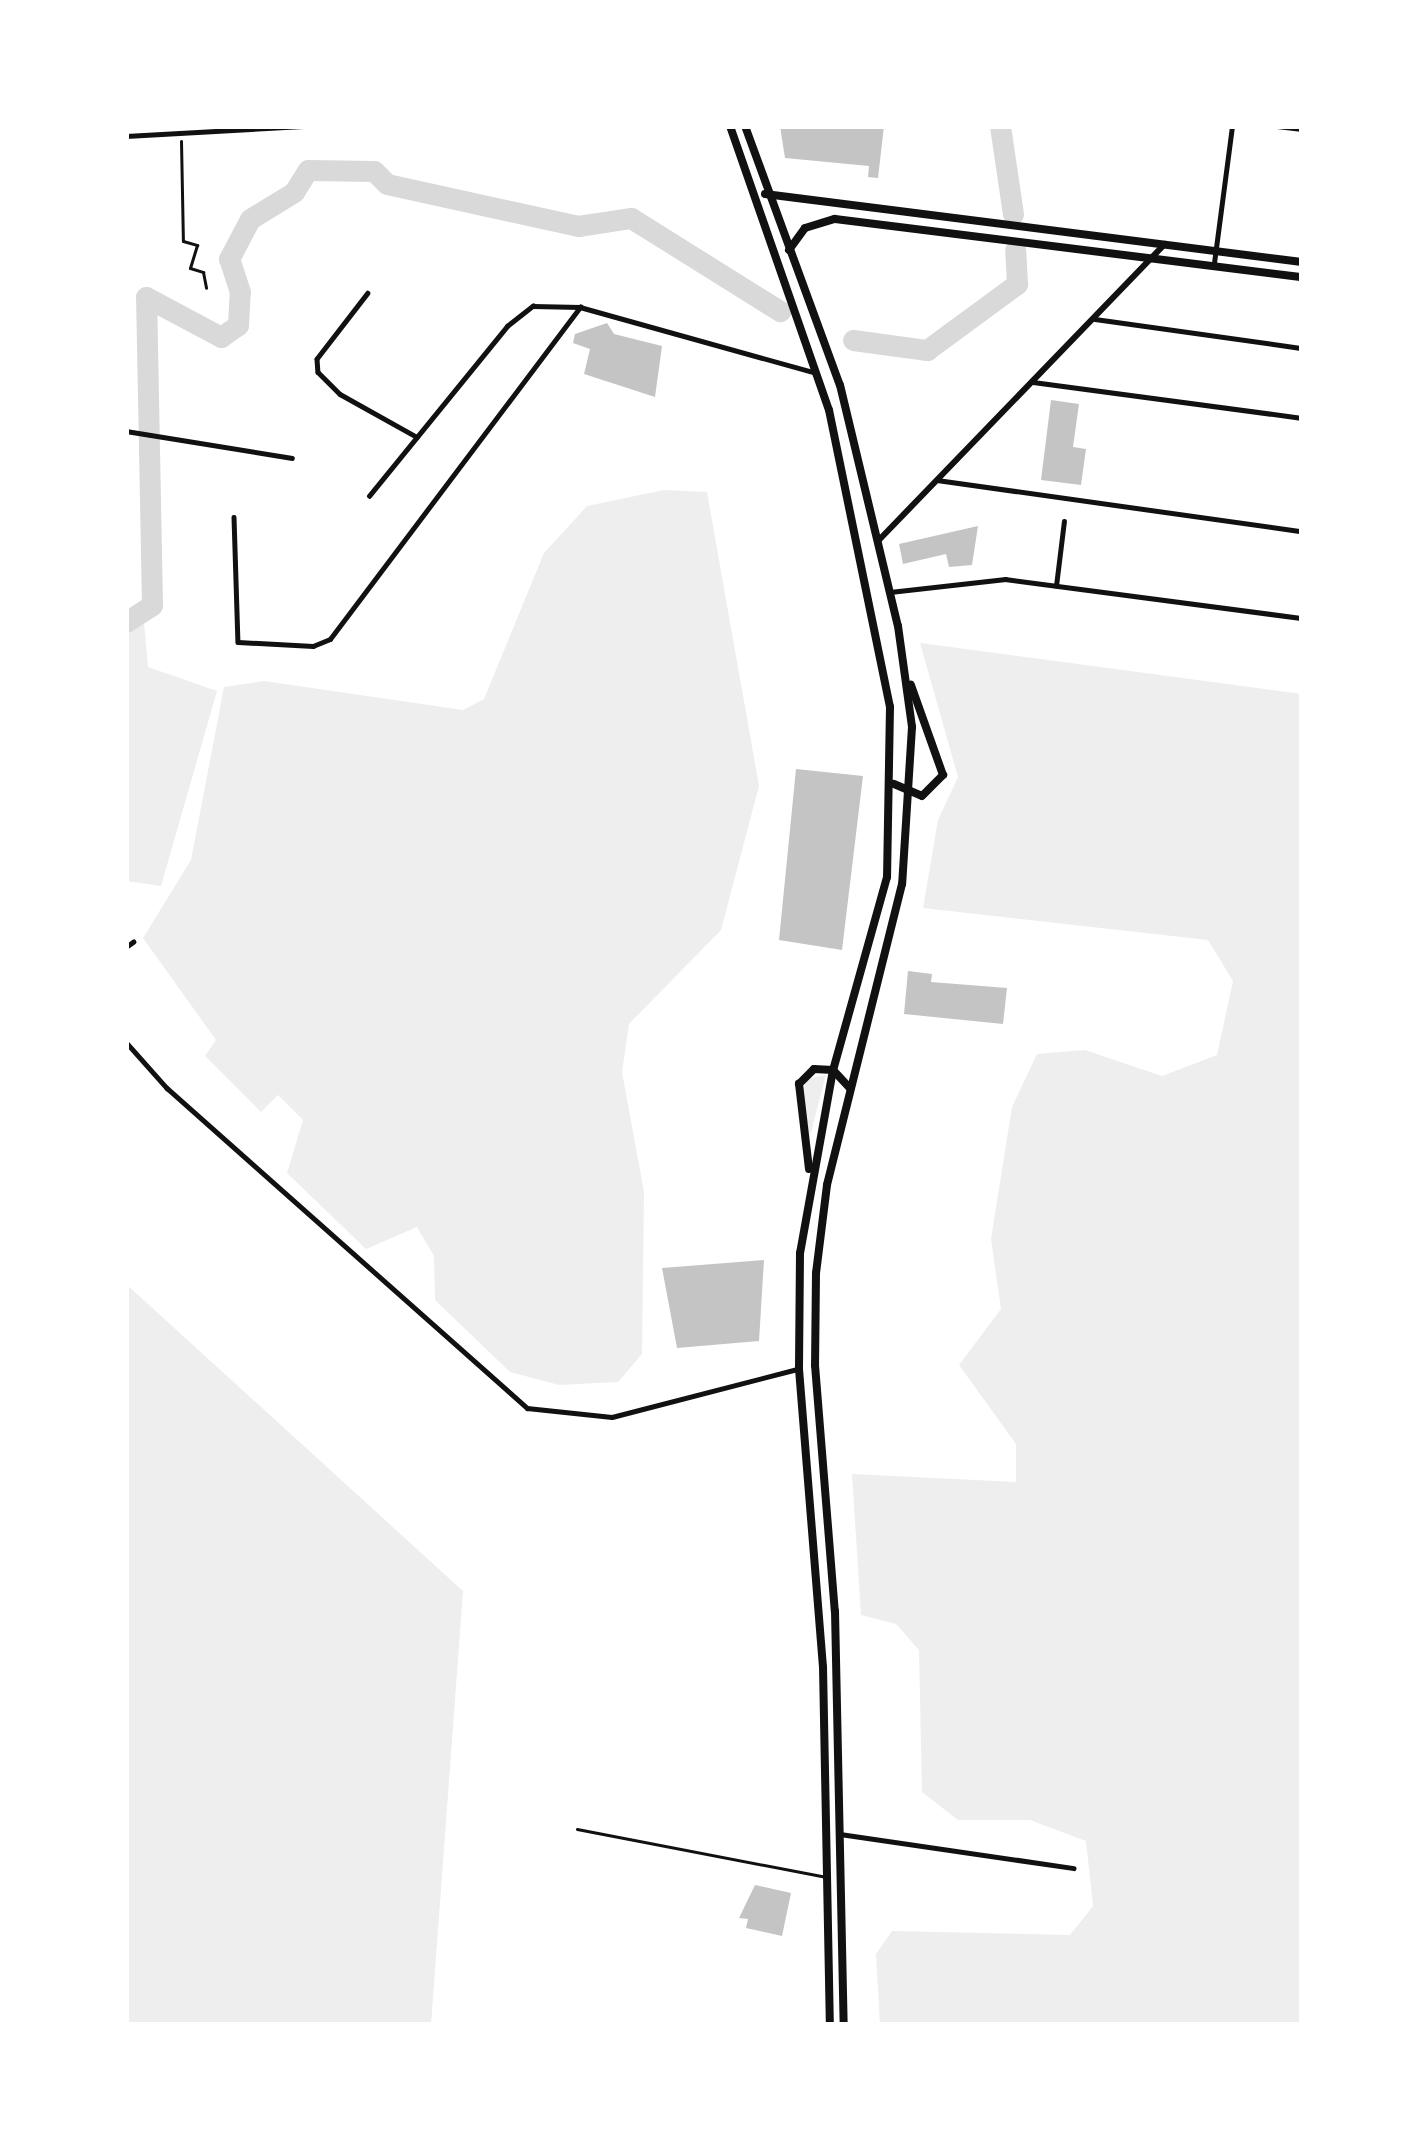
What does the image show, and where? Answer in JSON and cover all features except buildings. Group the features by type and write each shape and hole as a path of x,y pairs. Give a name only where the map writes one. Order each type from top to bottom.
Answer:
{"main road":[{"path":"730,126 818,373 880,628 894,784 878,926 833,1070 800,1253 799,1369 819,1580 830,2025"},
{"path":"745,126 765,194 820,326 878,541 907,675 943,775 934,793 912,796 894,784"},
{"path":"765,194 1302,262"},
{"path":"835,219 836,202"},
{"path":"944,233 947,217"},
{"path":"789,252 806,228 835,219 1302,278"},
{"path":"844,2025 840,1834 814,1327 819,1235 850,1088 892,930 912,796 907,675"},
{"path":"811,1177 799,1084 814,1069 833,1070 850,1088"}],"street":[{"path":"126,136 303,126"},
{"path":"1214,266 1232,126"},
{"path":"1277,126 1302,129"},
{"path":"878,541 1165,244"},
{"path":"368,293 317,359 318,372 340,394 417,437"},
{"path":"234,517 238,642 313,646 330,639 580,307"},
{"path":"369,496 525,310 580,307 818,373"},
{"path":"1095,319 1302,348"},
{"path":"1033,382 1302,418"},
{"path":"126,431 292,458"},
{"path":"937,480 1302,530"},
{"path":"1056,586 1064,521"},
{"path":"890,592 973,578 1302,618"},
{"path":"126,1042 167,1088 527,1408 612,1418 799,1369"},
{"path":"840,1834 1074,1868"}],"lane":[{"path":"577,1829 828,1877"}],"path":[{"path":"180,133 183,241 197,245 190,268 203,272 206,288"}],"shaded area":[{"path":"664,490 707,492 759,786 721,930 629,1024 622,1072 644,1192 642,1354 618,1382 559,1385 510,1372 435,1300 434,1256 417,1227 366,1249 287,1173 303,1120 278,1095 261,1112 205,1056 216,1040 143,938 191,860 224,687 264,681 463,710 484,699 544,553 587,506"},
{"path":"144,622 148,667 217,691 161,886 126,881 126,625"},
{"path":"920,643 1302,694 1302,2025 880,2025 876,1954 892,1931 1070,1935 1093,1906 1086,1841 1030,1820 958,1820 922,1792 919,1650 896,1624 861,1615 852,1474 1016,1482 1016,1444 959,1365 1001,1309 991,1239 1012,1107 1037,1054 1085,1050 1162,1076 1217,1055 1233,981 1208,940 923,908 938,820 958,777"},
{"path":"826,1075 810,1136 802,1094 807,1079"},
{"path":"126,1284 463,1591 431,2025 126,2025"}],"waterway":[{"path":"1000,126 1013,214"},
{"path":"126,622 152,605 146,297 221,337 238,325 240,292 229,259 250,219 294,192 308,170 374,171 387,184 578,226 631,218 780,311"},
{"path":"853,340 927,350 1017,284 1015,250"}]}
